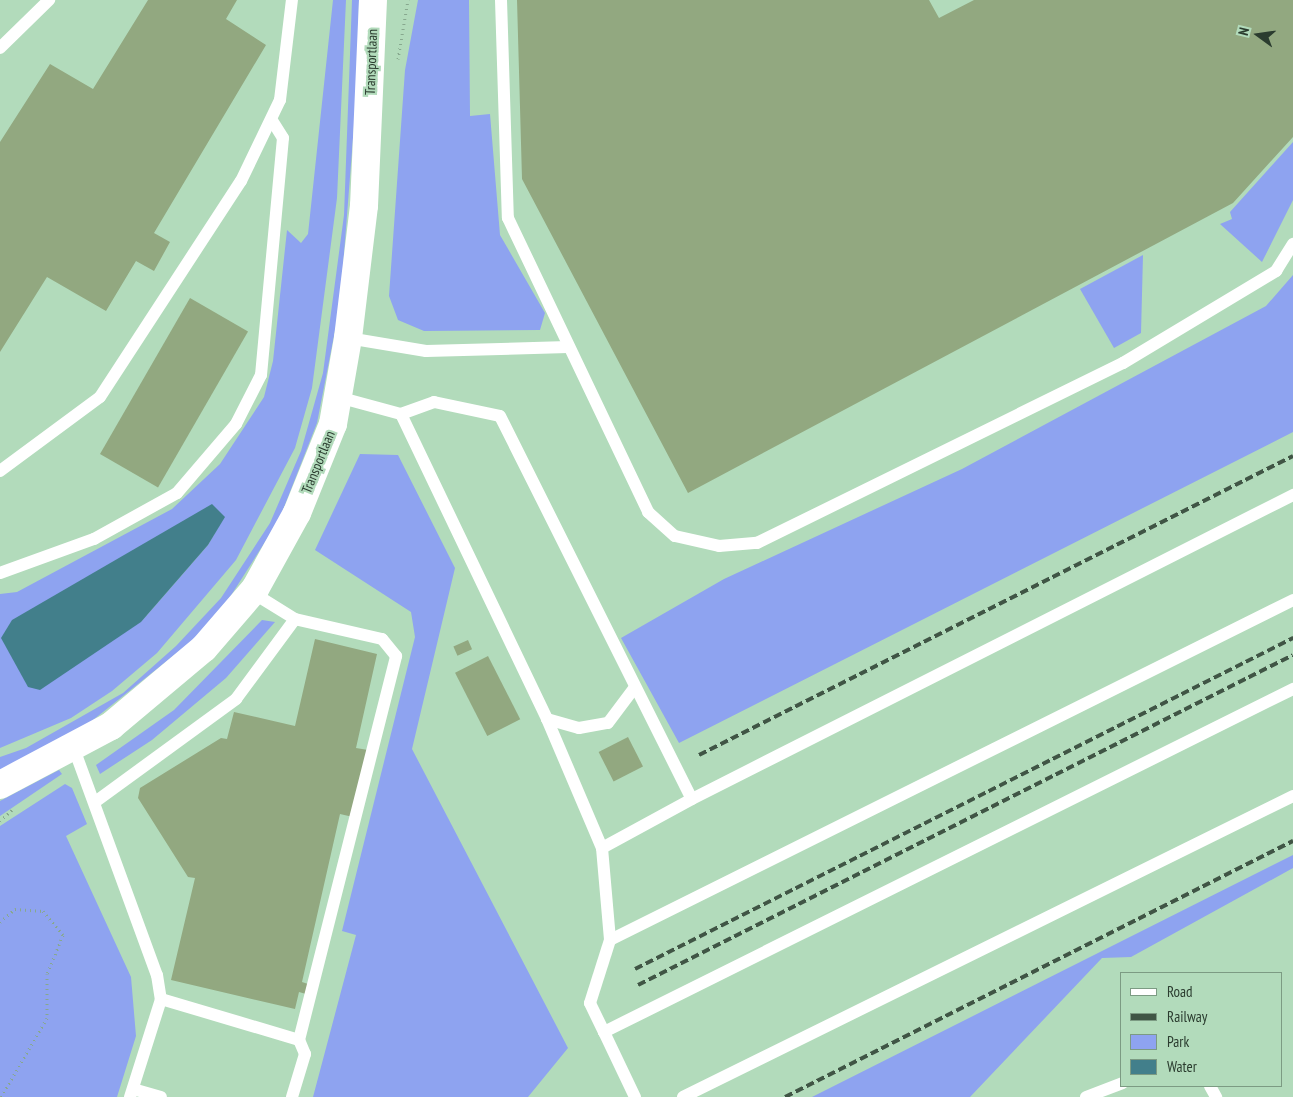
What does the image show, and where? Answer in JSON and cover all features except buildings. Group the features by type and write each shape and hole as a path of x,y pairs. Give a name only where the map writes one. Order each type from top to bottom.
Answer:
{"street":[{"name":"Transportlaan","path":"0,785 112,726 158,689 204,648 252,593 297,512 333,424 348,338 364,206 373,0"}],"lane":[{"path":"0,48 48,0"},
{"path":"0,471 100,397 241,181 280,100 292,0"},
{"path":"501,0 508,218 648,512 675,536 719,546 757,543 1123,363 1276,271 1293,244"},
{"path":"0,572 94,539 177,493 236,424 261,375 283,138 271,119"},
{"path":"348,338 426,350 568,347"},
{"path":"338,397 401,414 434,402 500,416 692,799"},
{"path":"401,414 547,719 602,848 610,940 590,1003 635,1097"},
{"path":"602,848 692,799 1293,495"},
{"path":"252,593 295,619 382,639 396,656 299,1040 306,1054 292,1097"},
{"path":"610,940 1293,600"},
{"path":"95,802 236,699 295,619"},
{"path":"547,719 579,728 608,723 635,687"},
{"path":"604,1032 1293,689"},
{"path":"73,746 157,975 161,999 132,1093 161,1097"},
{"path":"683,1097 1293,796"},
{"path":"161,999 299,1040"},
{"path":"1086,1097 1120,1084"}],"path":[{"path":"397,63 408,0"},
{"path":"0,822 22,802"},
{"path":"0,922 14,909 43,911 63,935 47,974 47,1018 1,1097"}],"green space":[{"path":"333,0 346,0 337,198 312,388 295,448 236,560 157,653 112,691 71,718 0,748 0,594 17,592 172,509 220,464 264,397 273,361 287,230 301,243 308,234","holes":["224,517 208,545 141,622"]},
{"path":"352,0 359,0 357,87 340,305 317,423 279,520 230,597 193,640 88,724 0,771 0,757 26,748 123,693 176,646 221,598 270,523 301,451 323,373 344,215"},
{"path":"418,0 469,0 470,116 490,114 500,235 545,313 540,330 424,331 398,320 389,296 405,70"},
{"path":"1293,142 1293,200 1262,262 1220,224 1232,219 1230,212"},
{"path":"1143,255 1141,333 1114,348 1080,289"},
{"path":"1293,275 1293,432 679,743 621,638 724,579 962,469 1266,306"},
{"path":"360,454 398,455 455,568 412,749 568,1048 528,1097 313,1097 356,935 342,931 415,637 411,612 315,550"},
{"path":"262,620 275,622 226,678 152,740 100,774 96,765 174,710"},
{"path":"59,770 62,774 0,816 0,801"},
{"path":"65,784 72,788 87,824 66,836 131,977 136,1036 117,1097 0,1097 0,826"},
{"path":"1293,855 1293,868 1131,957 1102,958 970,1097 812,1097"}],"water":[{"path":"212,504 225,517 208,545 141,622 40,690 28,687 1,638 12,620"}],"railway":[{"path":"699,755 1293,456"},
{"path":"635,969 1293,638"},
{"path":"638,985 1293,655"},
{"path":"785,1097 1293,841"}]}
